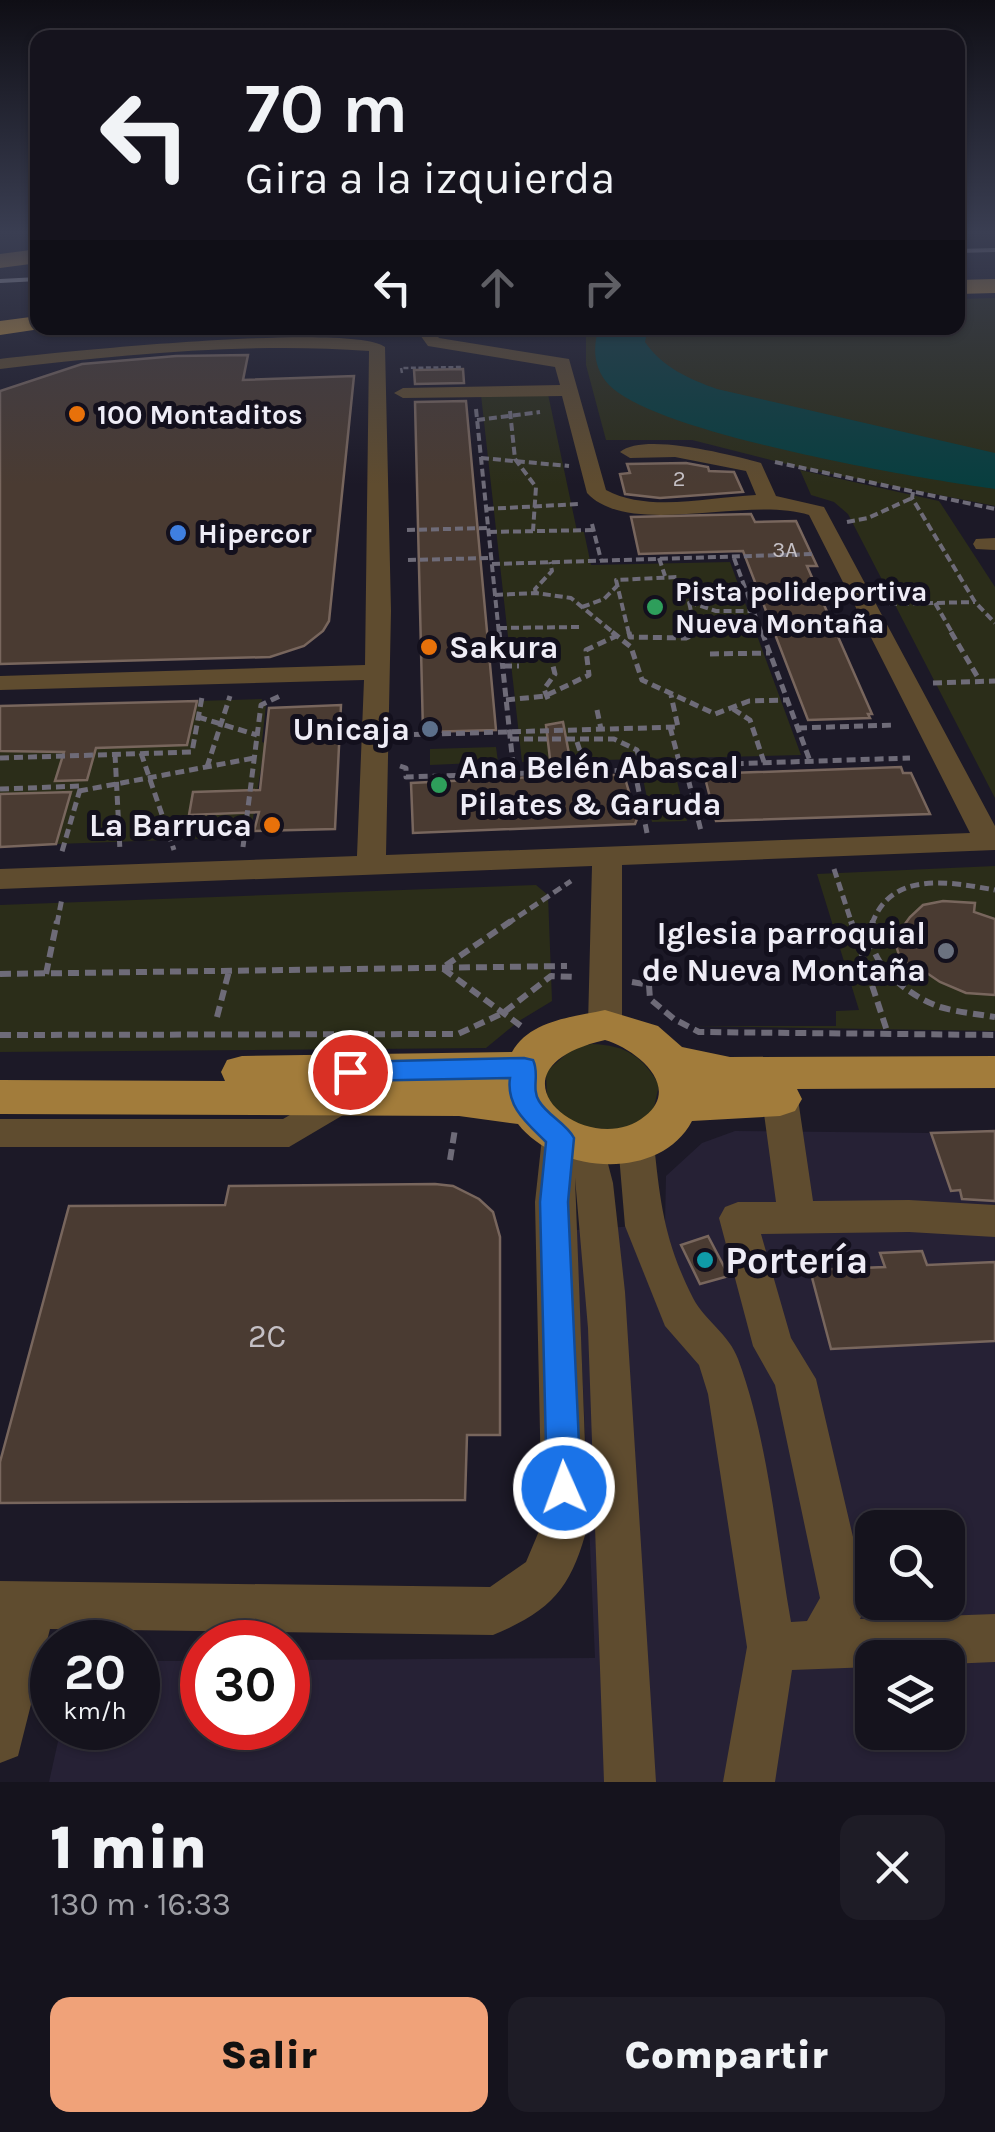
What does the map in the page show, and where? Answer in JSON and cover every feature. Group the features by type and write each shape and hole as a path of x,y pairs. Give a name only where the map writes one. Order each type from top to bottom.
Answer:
{"highway":[{"path":"0,328 30,323"}],"main road":[{"path":"0,1097 459,1099 532,1073 564,1031 605,1025 644,1038 670,1059 693,1068 732,1073 995,1072"},
{"path":"532,1073 574,1143 636,1143 656,1134 678,1105 679,1082 670,1059"},
{"path":"0,1074 532,1073"},
{"path":"678,1105 780,1099 995,1097"}],"street":[{"path":"327,343 356,335"},
{"path":"0,878 64,866 371,865 992,841 929,731 820,514 809,506 786,502 638,505 608,501 596,493 565,366 558,361 454,346 428,339 426,335"},
{"path":"0,364 128,349 327,343 377,347 397,353"},
{"path":"312,360 454,346"},
{"path":"371,865 397,353"},
{"path":"402,393 571,390"},
{"path":"630,452 675,452 754,467 766,495"},
{"path":"0,683 378,672"},
{"path":"605,1025 607,857"},
{"path":"0,1133 288,1133 343,1098"},
{"path":"780,1099 797,1217"},
{"path":"0,1738 16,1606 493,1611 529,1593 556,1564 565,1524 554,1188 574,1143"},
{"path":"574,1143 598,1198 629,1670 630,1782"},
{"path":"636,1143 644,1226 679,1313 716,1355 728,1394 771,1646 750,1782"},
{"path":"821,1644 844,1601 795,1379 773,1346 738,1218 995,1221"},
{"path":"771,1646 995,1638"}],"path":[{"path":"402,393 402,368 475,367"},
{"path":"500,391 511,418 515,459 536,480 534,531"},
{"path":"474,392 514,774"},
{"path":"477,420 548,410"},
{"path":"481,458 572,466"},
{"path":"772,461 913,495 995,509"},
{"path":"848,522 868,518 913,495"},
{"path":"913,495 975,602 995,623"},
{"path":"486,509 588,504"},
{"path":"407,530 534,531 593,527 600,560"},
{"path":"408,560 449,557 550,562 818,554"},
{"path":"734,556 810,761"},
{"path":"659,558 666,576"},
{"path":"616,560 620,577"},
{"path":"536,593 534,589 552,571 550,562"},
{"path":"620,577 678,577 698,632 686,638 630,637 617,586 620,577"},
{"path":"582,607 604,600 617,586"},
{"path":"495,595 562,594 617,636 636,656 642,680 704,712 716,714 761,699 787,700"},
{"path":"689,602 716,611 754,610"},
{"path":"890,604 975,602"},
{"path":"935,603 980,681"},
{"path":"498,628 579,627"},
{"path":"506,700 546,697 589,675 586,650 617,636"},
{"path":"710,654 770,653"},
{"path":"546,697 544,689 555,674 550,654"},
{"path":"502,666 519,666"},
{"path":"931,683 995,681"},
{"path":"242,849 261,705 282,695"},
{"path":"510,736 678,726 671,695"},
{"path":"207,767 230,696"},
{"path":"0,758 192,752 202,697"},
{"path":"733,708 750,720 764,762"},
{"path":"597,710 601,730"},
{"path":"198,717 257,735"},
{"path":"798,728 895,724"},
{"path":"670,727 701,831"},
{"path":"400,735 609,739 629,743 636,750 647,834"},
{"path":"576,740 587,772"},
{"path":"142,753 174,852"},
{"path":"116,754 120,854"},
{"path":"79,792 254,758"},
{"path":"406,768 406,778 910,758"},
{"path":"0,788 81,786 46,974"},
{"path":"827,847 892,1046"},
{"path":"442,968 607,857"},
{"path":"995,890 941,881 906,887 880,903 868,926 873,954 895,982 930,1004 995,1016"},
{"path":"863,955 873,954"},
{"path":"0,974 567,966"},
{"path":"442,968 503,1013 532,1073"},
{"path":"218,1017 229,971"},
{"path":"0,1035 458,1034 503,1013 552,976 649,985 650,999 660,1009 699,1032 995,1034"},
{"path":"450,1160 456,1120"}],"shaded area":[{"path":"965,318 995,318 995,506 806,469 692,440 606,440 586,365 586,335 965,335"},
{"path":"598,335 646,335 645,342 668,365 717,389 995,453 995,489 791,452 679,421 636,403 609,385 600,372"},
{"path":"548,394 577,531 584,532 591,565 730,562 801,755 522,762 481,395"},
{"path":"800,470 939,501 995,587 995,798 848,514 834,502 811,495"},
{"path":"262,699 261,705 266,705 262,742 265,743 250,837 57,844 71,792 0,794 0,751 5,749 188,745 197,701"},
{"path":"496,747 498,762 430,765 430,749"},
{"path":"675,773 687,821 652,822 642,774"},
{"path":"995,866 995,1031 690,1026 836,1026 836,1011 859,1010 817,874"},
{"path":"536,885 548,895 552,1001 486,1048 0,1052 0,905"},
{"path":"592,1044 632,1054 659,1085 653,1112 624,1131 573,1126 547,1100 546,1072 573,1048"},
{"path":"735,1131 931,1133 951,1190 995,1191 995,1782 49,1782 56,1750 160,1750 160,1661 180,1661 180,1750 310,1750 310,1660 595,1658 576,1230 665,1224 666,1176 702,1143"}],"building":[{"path":"248,355 243,380 354,376 329,621 323,631 304,646 270,657 0,664 0,391 82,364"},
{"path":"463,369 464,383 415,384 414,370"},
{"path":"466,401 496,730 423,732 415,402"},
{"path":"686,463 708,467 709,471 734,472 743,492 660,498 625,494 620,474 630,473 627,464"},
{"path":"751,514 755,522 796,521 817,566 807,566 872,714 868,714 870,718 808,720 743,551 639,554 631,517"},
{"path":"197,701 187,745 96,748 87,780 55,781 64,752 0,751 0,706"},
{"path":"341,705 335,829 254,831 259,812 189,815 193,792 260,790 269,708"},
{"path":"563,722 573,775 624,775 637,819 635,824 413,833 411,783 552,776 546,725"},
{"path":"901,767 903,773 911,773 930,814 716,821 704,774"},
{"path":"71,792 56,844 0,847 0,794"},
{"name":"Iglesia parroquial de Nueva Montaña","path":"943,901 975,903 974,912 995,919 995,995 966,993 940,982 912,963 906,964 899,955 894,939 910,917 923,905"},
{"path":"995,1131 995,1201 962,1199 960,1190 951,1191 931,1133"},
{"path":"229,1186 453,1186 479,1199 493,1212 500,1237 500,1435 467,1435 465,1500 0,1503 0,1462 69,1206 225,1205"},
{"name":"Portería","path":"708,1236 729,1276 700,1284 681,1245"},
{"path":"922,1251 927,1265 995,1262 995,1341 831,1349 810,1270 885,1267 880,1253"}],"place":[{"name":"100 Montaditos","path":"77,414"},
{"name":"Hipercor","path":"178,533"},
{"name":"Pista polideportiva Nueva Montaña","path":"655,607"},
{"name":"Sakura","path":"429,647"},
{"name":"Unicaja","path":"430,729"},
{"name":"Ana Belén Abascal Pilates & Garuda","path":"439,785"},
{"name":"La Barruca","path":"272,825"},
{"name":"Iglesia parroquial de Nueva Montaña","path":"946,951"},
{"name":"Portería","path":"705,1260"}],"route":[{"path":"350,1072 524,1068 522,1089 528,1108 560,1138 554,1202 564,1488"}]}
